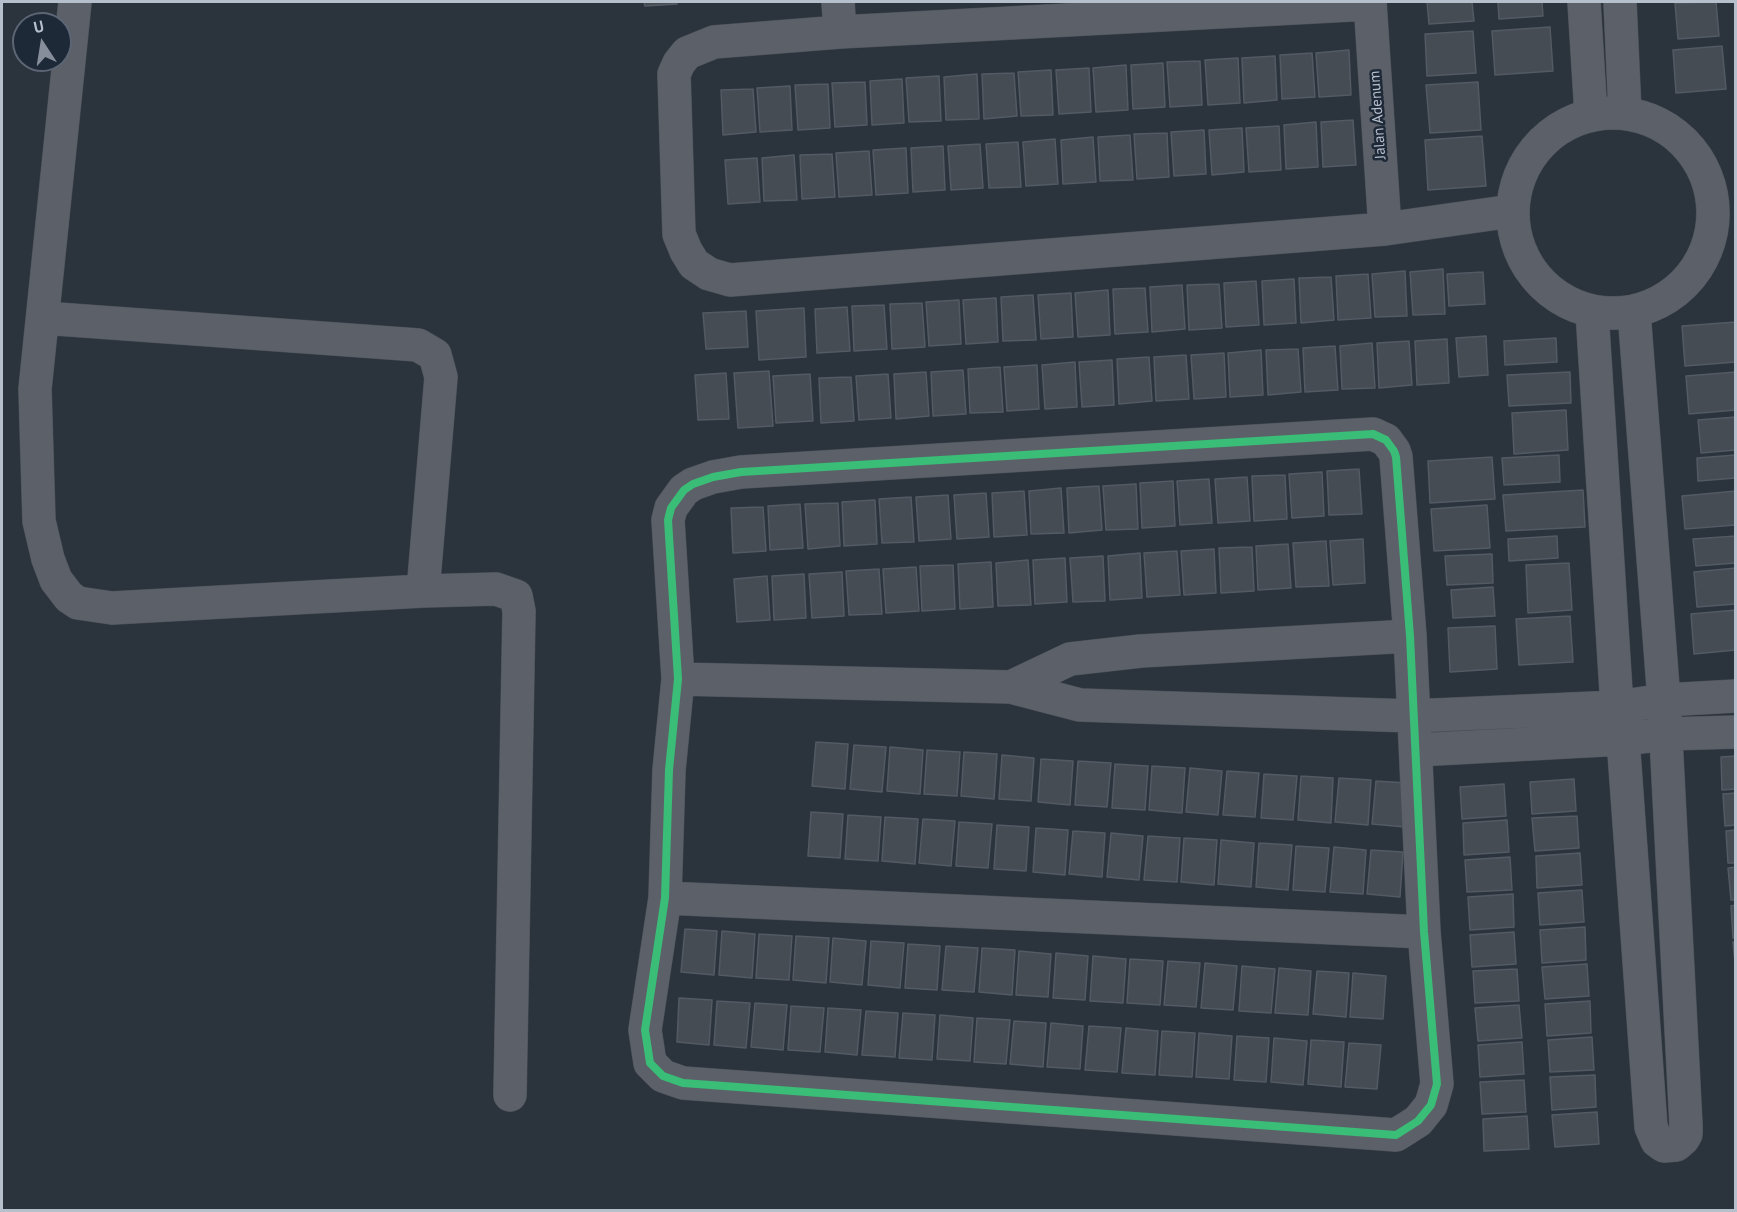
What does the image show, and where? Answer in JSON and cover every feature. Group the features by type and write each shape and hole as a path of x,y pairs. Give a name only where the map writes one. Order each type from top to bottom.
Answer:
{"street":[{"path":"75,2 35,389 39,521 48,559 56,580 69,597 78,603 112,608 423,591 496,590 516,596 519,611 510,1095"},
{"path":"1584,2 1591,115"},
{"path":"1620,2 1625,113"},
{"path":"1370,3 839,17 714,42 687,53 674,74 679,234 694,264 709,274 730,280 1385,230 1512,211"},
{"name":"Jalan Adenum","path":"1370,3 1385,230"},
{"path":"1625,113 1654,121 1681,138 1701,163 1724,208 1705,254 1688,281 1660,303 1634,312 1592,312 1559,300 1533,276 1516,245 1512,211 1519,176 1537,147 1561,126 1591,115 1625,113"},
{"path":"1592,312 1617,706 1623,739 1651,1127 1657,1141 1664,1146 1676,1145 1686,1134 1686,1125 1664,700 1634,312"},
{"path":"43,318 418,345 435,355 441,377 423,591"},
{"path":"1373,434 1386,440 1396,457 1410,636 1424,932 1437,1084 1431,1105 1418,1121 1396,1135 682,1083 663,1076 650,1063 645,1030 665,898 669,770 678,679 668,520 671,508 678,497 693,484 713,477 741,472 1373,434"},
{"path":"1011,687 1071,659 1141,651 1410,636"},
{"path":"678,679 1011,687 1080,705 1412,716 1617,706 1664,700 1736,696"},
{"path":"1416,750 1623,739 1666,734 1736,732"},
{"path":"665,898 1424,932"}],"building":[{"path":"644,2 676,2 677,4 645,6"},
{"path":"1427,2 1472,2 1474,21 1429,24"},
{"path":"1498,2 1542,2 1543,16 1499,19"},
{"path":"1716,2 1719,36 1678,39 1675,3"},
{"path":"1550,27 1553,71 1495,75 1492,31"},
{"path":"1473,31 1476,73 1427,76 1425,34"},
{"path":"1722,46 1726,89 1676,93 1673,50"},
{"path":"1349,50 1351,95 1319,97 1316,53"},
{"path":"1312,53 1315,97 1282,99 1280,55"},
{"path":"1275,56 1277,100 1244,103 1242,58"},
{"path":"1238,58 1240,103 1208,105 1205,60"},
{"path":"1200,61 1202,105 1170,107 1167,62"},
{"path":"1163,63 1165,107 1133,109 1131,65"},
{"path":"1126,65 1128,110 1096,112 1093,68"},
{"path":"1089,68 1091,112 1059,114 1056,70"},
{"path":"1051,70 1053,115 1021,116 1018,72"},
{"path":"1014,73 1017,116 984,119 982,74"},
{"path":"977,74 979,119 946,120 944,77"},
{"path":"939,76 941,121 909,122 906,78"},
{"path":"902,79 904,123 872,125 870,81"},
{"path":"865,82 867,125 835,127 832,83"},
{"path":"1478,82 1481,130 1430,133 1426,85"},
{"path":"828,84 830,128 798,130 795,85"},
{"path":"790,86 792,130 760,132 757,88"},
{"path":"753,89 756,132 723,135 721,90"},
{"path":"1353,120 1356,165 1323,167 1321,122"},
{"path":"1316,122 1318,167 1286,169 1284,125"},
{"path":"1279,126 1281,170 1249,172 1246,128"},
{"path":"1242,128 1244,172 1212,175 1209,130"},
{"path":"1204,130 1206,174 1174,176 1171,132"},
{"path":"1167,133 1169,177 1137,179 1134,134"},
{"path":"1130,135 1133,180 1100,181 1098,137"},
{"path":"1482,136 1486,186 1428,190 1425,140"},
{"path":"1093,137 1096,182 1063,184 1061,140"},
{"path":"1055,139 1058,184 1026,186 1023,142"},
{"path":"1018,142 1021,187 989,188 986,144"},
{"path":"980,144 983,188 951,190 948,146"},
{"path":"943,146 945,190 913,192 911,148"},
{"path":"906,148 908,193 876,195 873,150"},
{"path":"869,151 872,195 839,197 836,153"},
{"path":"832,154 835,197 802,199 800,155"},
{"path":"794,155 797,200 764,201 762,158"},
{"path":"757,158 760,202 728,204 725,160"},
{"path":"1443,269 1445,314 1413,315 1410,272"},
{"path":"1405,271 1407,316 1375,317 1372,274"},
{"path":"1483,272 1485,304 1449,306 1447,274"},
{"path":"1368,274 1371,318 1338,320 1336,276"},
{"path":"1331,277 1334,320 1301,323 1299,278"},
{"path":"1294,279 1296,323 1264,325 1262,281"},
{"path":"1256,281 1259,325 1226,327 1224,283"},
{"path":"1219,284 1222,328 1189,330 1187,285"},
{"path":"1182,285 1185,329 1152,332 1150,287"},
{"path":"1145,288 1148,332 1115,334 1113,289"},
{"path":"1108,290 1110,335 1078,337 1075,293"},
{"path":"1071,293 1073,337 1041,339 1038,295"},
{"path":"1033,295 1036,340 1003,341 1001,297"},
{"path":"996,298 998,342 966,344 963,300"},
{"path":"959,300 961,344 929,346 926,302"},
{"path":"922,303 925,347 892,349 890,304"},
{"path":"884,305 887,349 854,351 852,306"},
{"path":"847,307 850,351 817,353 815,309"},
{"path":"804,308 806,357 759,360 756,311"},
{"path":"746,311 748,347 706,349 703,313"},
{"path":"1736,322 1736,362 1685,366 1682,326"},
{"path":"1486,336 1488,375 1459,377 1456,338"},
{"path":"1556,338 1557,362 1505,365 1504,341"},
{"path":"1447,339 1449,383 1417,385 1415,341"},
{"path":"1409,341 1412,385 1379,388 1377,343"},
{"path":"1372,343 1375,388 1342,389 1340,346"},
{"path":"1335,346 1338,390 1305,392 1303,348"},
{"path":"1298,349 1301,392 1268,395 1266,350"},
{"path":"1261,350 1263,395 1230,397 1228,353"},
{"path":"1224,353 1226,397 1194,399 1191,355"},
{"path":"1186,355 1189,399 1156,401 1154,357"},
{"path":"1149,357 1152,401 1119,404 1117,359"},
{"path":"1112,360 1114,405 1082,407 1079,362"},
{"path":"1075,362 1077,407 1045,409 1042,365"},
{"path":"1037,365 1039,409 1007,411 1004,367"},
{"path":"1000,367 1003,412 970,413 968,369"},
{"path":"963,370 966,414 933,416 931,372"},
{"path":"769,371 773,426 738,428 734,373"},
{"path":"926,372 929,416 896,419 894,374"},
{"path":"1570,372 1571,403 1509,406 1507,375"},
{"path":"1736,372 1736,410 1689,414 1686,376"},
{"path":"726,373 729,419 698,420 695,375"},
{"path":"810,374 813,421 776,423 773,376"},
{"path":"888,374 891,418 859,420 856,376"},
{"path":"851,377 854,421 821,423 819,378"},
{"path":"1566,410 1568,450 1514,454 1512,413"},
{"path":"1736,417 1736,450 1701,453 1698,420"},
{"path":"1559,455 1560,482 1504,485 1502,458"},
{"path":"1736,455 1736,478 1698,481 1697,458"},
{"path":"1492,457 1495,499 1430,503 1428,461"},
{"path":"1359,469 1362,514 1329,515 1327,471"},
{"path":"1322,472 1324,516 1292,518 1289,474"},
{"path":"1285,475 1287,519 1254,521 1252,476"},
{"path":"1247,477 1250,521 1218,523 1215,479"},
{"path":"1209,479 1212,523 1180,525 1177,481"},
{"path":"1173,481 1175,526 1142,528 1140,483"},
{"path":"1136,484 1138,529 1106,530 1103,486"},
{"path":"1099,486 1102,530 1069,533 1067,488"},
{"path":"1061,488 1064,533 1031,534 1029,491"},
{"path":"1583,490 1585,527 1506,531 1503,495"},
{"path":"1024,491 1027,535 994,537 992,493"},
{"path":"1736,491 1736,525 1685,529 1682,496"},
{"path":"986,493 989,537 957,539 954,495"},
{"path":"948,495 951,539 919,541 916,497"},
{"path":"911,497 914,542 882,543 879,499"},
{"path":"875,500 877,544 844,546 842,502"},
{"path":"838,503 840,546 808,549 805,504"},
{"path":"800,504 803,548 770,550 768,506"},
{"path":"1487,505 1490,548 1434,551 1431,509"},
{"path":"763,507 766,551 733,553 731,508"},
{"path":"1557,536 1558,558 1509,561 1508,539"},
{"path":"1736,536 1736,563 1696,566 1693,539"},
{"path":"1363,539 1365,583 1333,585 1330,541"},
{"path":"1326,541 1329,586 1296,587 1293,543"},
{"path":"1288,544 1291,588 1258,590 1256,546"},
{"path":"1252,547 1254,591 1221,593 1219,548"},
{"path":"1214,549 1216,593 1184,595 1181,551"},
{"path":"1177,551 1180,595 1147,597 1144,553"},
{"path":"1140,553 1142,598 1110,600 1108,556"},
{"path":"1492,554 1493,583 1447,585 1445,556"},
{"path":"1103,556 1105,601 1073,602 1070,558"},
{"path":"1065,558 1067,602 1035,604 1033,560"},
{"path":"1028,560 1031,605 998,606 996,563"},
{"path":"991,562 993,607 960,609 958,564"},
{"path":"1569,563 1572,610 1528,613 1526,565"},
{"path":"953,565 955,609 922,611 920,566"},
{"path":"916,567 919,611 886,613 883,569"},
{"path":"1736,568 1736,604 1697,607 1694,572"},
{"path":"879,569 882,614 849,615 846,571"},
{"path":"842,572 844,616 812,618 809,574"},
{"path":"804,574 806,618 774,620 772,576"},
{"path":"767,576 770,620 737,622 734,579"},
{"path":"1493,587 1495,616 1453,618 1451,590"},
{"path":"1736,610 1736,650 1694,654 1691,614"},
{"path":"1570,616 1573,662 1519,665 1516,619"},
{"path":"1495,626 1497,669 1450,672 1448,628"},
{"path":"816,742 848,744 845,789 812,786"},
{"path":"854,745 886,747 882,792 850,789"},
{"path":"890,747 923,750 920,794 887,791"},
{"path":"927,750 960,752 957,796 924,794"},
{"path":"964,752 997,754 994,799 961,796"},
{"path":"1002,755 1034,758 1031,801 999,799"},
{"path":"1736,756 1736,789 1722,790 1721,757"},
{"path":"1041,759 1073,761 1070,805 1038,802"},
{"path":"1078,761 1111,763 1107,807 1075,805"},
{"path":"1115,764 1148,766 1145,810 1112,808"},
{"path":"1152,766 1185,768 1182,813 1149,810"},
{"path":"1190,768 1222,771 1218,815 1186,812"},
{"path":"1227,771 1259,773 1255,817 1223,815"},
{"path":"1264,774 1297,776 1293,820 1261,818"},
{"path":"1301,776 1333,778 1331,823 1298,820"},
{"path":"1339,778 1371,780 1368,825 1335,822"},
{"path":"1574,779 1576,811 1532,814 1530,782"},
{"path":"1376,781 1408,783 1405,827 1372,824"},
{"path":"1504,784 1506,816 1462,819 1460,787"},
{"path":"1736,793 1736,825 1725,826 1723,794"},
{"path":"811,812 843,814 840,858 808,856"},
{"path":"848,815 881,817 878,861 845,859"},
{"path":"1577,816 1579,848 1535,851 1532,818"},
{"path":"885,817 918,819 915,864 882,861"},
{"path":"923,819 955,821 951,866 919,863"},
{"path":"1507,820 1509,852 1464,855 1463,823"},
{"path":"959,822 992,824 988,868 956,866"},
{"path":"997,825 1029,827 1026,871 994,869"},
{"path":"1036,828 1068,830 1065,875 1033,872"},
{"path":"1736,830 1736,863 1728,863 1726,831"},
{"path":"1073,831 1105,833 1102,877 1069,874"},
{"path":"1111,833 1143,836 1139,880 1107,877"},
{"path":"1148,836 1180,838 1177,882 1144,880"},
{"path":"1184,838 1217,840 1214,885 1181,882"},
{"path":"1221,840 1254,843 1251,887 1218,884"},
{"path":"1259,843 1292,845 1288,890 1256,887"},
{"path":"1296,846 1329,848 1325,892 1293,890"},
{"path":"1334,847 1366,850 1363,894 1330,892"},
{"path":"1371,850 1403,852 1400,897 1367,894"},
{"path":"1580,853 1582,885 1537,888 1536,856"},
{"path":"1510,857 1512,890 1467,892 1465,860"},
{"path":"1736,867 1736,900 1731,900 1728,868"},
{"path":"1582,890 1584,922 1540,925 1538,893"},
{"path":"1513,894 1514,927 1470,930 1468,897"},
{"path":"1736,905 1736,937 1733,938 1731,906"},
{"path":"1585,927 1586,960 1542,963 1540,930"},
{"path":"685,929 717,931 714,975 681,972"},
{"path":"722,931 755,934 752,978 719,975"},
{"path":"1514,932 1516,964 1472,967 1470,935"},
{"path":"759,934 792,936 789,980 756,978"},
{"path":"796,936 829,938 826,983 793,980"},
{"path":"833,938 866,941 862,985 830,982"},
{"path":"871,941 904,943 900,988 868,985"},
{"path":"1733,942 1736,942 1736,974"},
{"path":"908,944 940,946 937,990 905,988"},
{"path":"946,946 978,948 974,992 942,990"},
{"path":"982,948 1015,950 1012,995 979,992"},
{"path":"1019,951 1051,954 1048,997 1016,995"},
{"path":"1056,953 1088,956 1085,1000 1053,998"},
{"path":"1093,956 1126,959 1123,1003 1090,1001"},
{"path":"1130,959 1163,961 1160,1005 1127,1003"},
{"path":"1168,961 1200,963 1196,1007 1164,1005"},
{"path":"1205,963 1237,966 1233,1010 1201,1008"},
{"path":"1587,964 1589,996 1545,999 1542,967"},
{"path":"1242,966 1275,969 1271,1013 1239,1011"},
{"path":"1279,968 1311,971 1308,1015 1275,1013"},
{"path":"1517,969 1519,1001 1475,1003 1473,971"},
{"path":"1317,971 1349,973 1346,1017 1313,1014"},
{"path":"1353,973 1386,976 1383,1019 1350,1017"},
{"path":"679,998 712,1000 709,1045 677,1042"},
{"path":"717,1001 750,1003 746,1048 714,1045"},
{"path":"1590,1001 1591,1033 1547,1036 1545,1004"},
{"path":"755,1003 787,1005 783,1050 751,1047"},
{"path":"1519,1005 1522,1038 1478,1041 1475,1008"},
{"path":"791,1006 824,1008 820,1052 788,1050"},
{"path":"828,1008 861,1010 857,1055 825,1052"},
{"path":"866,1011 898,1013 895,1057 862,1055"},
{"path":"903,1013 935,1015 932,1060 899,1058"},
{"path":"940,1015 973,1018 970,1061 937,1059"},
{"path":"977,1018 1010,1020 1006,1064 974,1062"},
{"path":"1014,1021 1046,1023 1043,1067 1010,1064"},
{"path":"1051,1023 1083,1026 1080,1069 1047,1067"},
{"path":"1089,1026 1121,1028 1117,1072 1085,1070"},
{"path":"1126,1028 1158,1031 1155,1075 1122,1073"},
{"path":"1162,1031 1195,1033 1192,1077 1159,1075"},
{"path":"1199,1033 1232,1036 1229,1079 1196,1077"},
{"path":"1237,1036 1269,1038 1266,1082 1234,1080"},
{"path":"1592,1037 1594,1070 1550,1072 1548,1040"},
{"path":"1274,1038 1307,1041 1303,1085 1271,1082"},
{"path":"1311,1040 1344,1042 1341,1087 1308,1084"},
{"path":"1522,1042 1524,1074 1480,1077 1478,1045"},
{"path":"1349,1043 1381,1045 1377,1089 1345,1087"},
{"path":"1595,1075 1596,1107 1552,1110 1550,1077"},
{"path":"1524,1080 1526,1112 1482,1114 1480,1082"},
{"path":"1597,1112 1599,1144 1555,1147 1552,1115"},
{"path":"1527,1116 1529,1149 1484,1151 1483,1119"}],"cycle path":[{"path":"1373,434 1386,440 1396,457 1410,636 1424,932 1437,1084 1431,1105 1418,1121 1396,1135 683,1083 663,1076 650,1063 645,1030 665,898 669,770 678,679 668,520 671,508 684,490 713,477 741,472 1373,434"}]}
